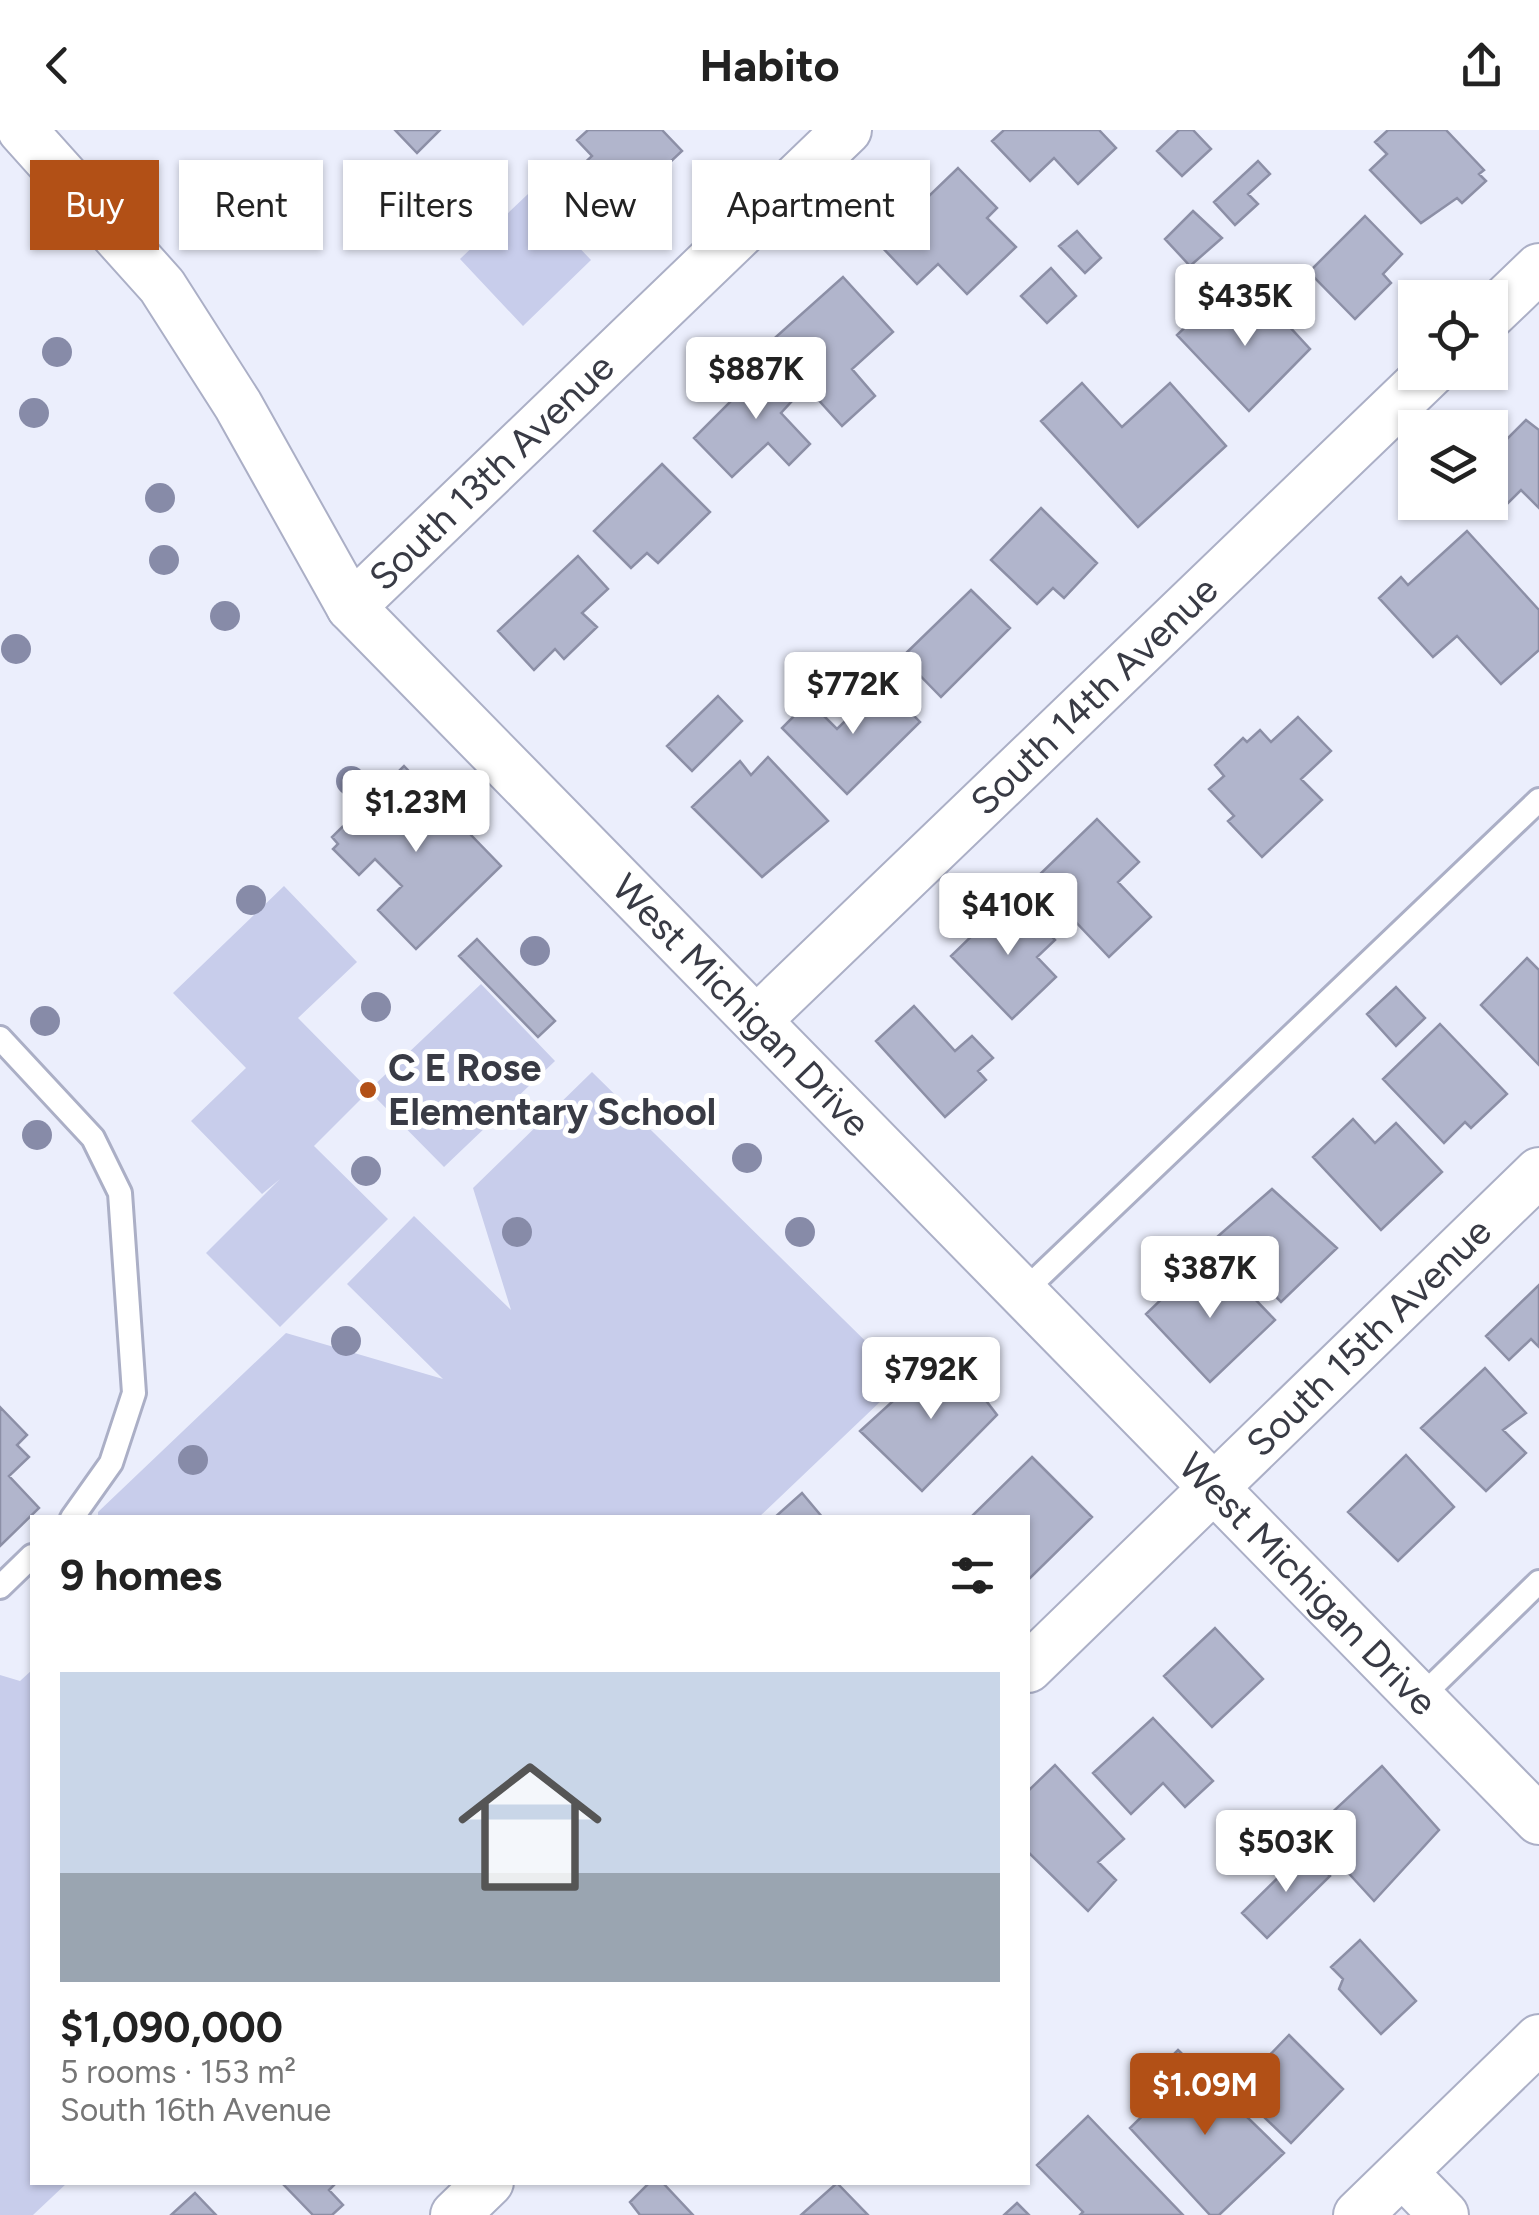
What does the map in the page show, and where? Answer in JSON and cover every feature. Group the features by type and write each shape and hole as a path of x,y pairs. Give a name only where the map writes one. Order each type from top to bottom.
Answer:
{"street":[{"name":"West Michigan Drive","path":"22,130 162,286 238,405 351,607 759,1018 1021,1294 1422,1696 1539,1820"},
{"name":"South 13th Avenue","path":"351,607 846,130"},
{"path":"1508,298 1539,268"},
{"name":"South 14th Avenue","path":"759,1018 1412,390"},
{"name":"South 15th Avenue","path":"1030,1666 1539,1172"},
{"path":"1358,2215 1539,2040"},
{"path":"1403,2172 1444,2215"},
{"path":"455,2215 486,2185"}],"lane":[{"path":"1021,1294 1539,800"},
{"path":"0,1038 94,1138 120,1192 134,1393 111,1463 74,1515"},
{"path":"0,1588 30,1558"},
{"path":"1422,1696 1539,1582"}],"shaded area":[{"path":"528,194 528,250 581,250 591,260 523,326 460,259 469,250 508,250 508,213"},
{"path":"284,886 357,962 298,1018 369,1090 481,984 555,1061 444,1167 369,1091 314,1146 388,1219 280,1327 206,1253 280,1179 262,1194 191,1121 246,1068 173,993"},
{"path":"592,1072 904,1379 761,1515 98,1515 286,1333 443,1379 347,1284 414,1216 511,1310 473,1188"},
{"path":"30,1672 30,2185 65,2185 33,2215 0,2215 0,1675 20,1681"}],"building":[{"path":"395,130 440,130 417,153"},
{"path":"588,130 662,130 682,151 672,160 588,160 592,156 577,140"},
{"path":"1004,130 1099,130 1116,148 1078,184 1054,158 1030,181 992,141"},
{"path":"1179,130 1193,130 1211,149 1182,176 1157,151"},
{"path":"1388,130 1446,130 1484,170 1479,174 1486,181 1462,203 1457,198 1421,223 1370,170 1387,154 1375,142"},
{"path":"1258,161 1270,174 1248,194 1258,204 1235,225 1214,202"},
{"path":"958,168 997,208 987,218 1016,247 967,294 938,264 917,284 885,250 930,250 930,195"},
{"path":"1193,211 1222,238 1190,266 1165,239"},
{"path":"1365,216 1402,254 1383,274 1391,283 1355,319 1309,272"},
{"path":"1077,231 1101,258 1085,273 1059,246"},
{"path":"1051,268 1076,296 1047,323 1021,296"},
{"path":"843,277 893,332 852,369 875,396 842,426 768,344"},
{"path":"1262,297 1310,349 1249,411 1177,335 1212,301 1235,323"},
{"path":"773,359 804,388 781,413 810,444 789,465 768,443 732,477 694,438"},
{"path":"1082,383 1122,427 1170,383 1226,446 1138,527 1041,421"},
{"path":"1526,420 1539,430 1539,508 1521,490 1508,503 1508,438"},
{"path":"662,464 710,512 658,563 647,553 631,568 594,531"},
{"path":"1041,508 1097,563 1064,598 1053,588 1037,604 991,560"},
{"path":"1467,531 1539,610 1539,650 1501,684 1457,636 1433,657 1379,598 1401,577 1408,585"},
{"path":"578,556 608,589 582,613 597,627 564,659 555,649 534,670 498,631"},
{"path":"971,590 1010,628 941,697 902,657"},
{"path":"883,684 920,722 847,794 782,728 809,701 837,729"},
{"path":"718,696 742,721 692,771 667,746"},
{"path":"1298,717 1331,751 1301,779 1322,800 1262,857 1228,821 1234,816 1209,789 1224,776 1215,765 1243,738 1247,742 1260,730 1271,742"},
{"path":"768,757 828,821 762,877 692,807 740,761 751,775"},
{"path":"404,766 501,866 416,949 378,910 402,886 375,859 359,875 333,849 338,844 332,837"},
{"path":"1097,819 1139,862 1118,882 1151,917 1109,957 1035,879"},
{"path":"1013,896 1055,940 1037,957 1056,977 1012,1019 951,956"},
{"path":"477,939 555,1021 538,1037 459,956"},
{"path":"1527,958 1539,970 1539,1065 1481,1005"},
{"path":"1396,987 1425,1018 1396,1046 1367,1014"},
{"path":"914,1006 955,1051 972,1036 993,1058 978,1071 986,1080 945,1117 876,1041"},
{"path":"1440,1024 1507,1094 1471,1128 1465,1122 1444,1143 1383,1079"},
{"path":"1353,1119 1375,1143 1396,1123 1442,1172 1381,1230 1313,1157"},
{"path":"1272,1189 1337,1248 1281,1302 1217,1237"},
{"path":"1193,1269 1211,1287 1228,1271 1275,1320 1210,1382 1146,1314"},
{"path":"1539,1285 1539,1347 1531,1339 1509,1360 1486,1336"},
{"path":"948,1351 997,1415 922,1491 860,1431"},
{"path":"1485,1368 1526,1413 1503,1430 1526,1453 1486,1491 1421,1428"},
{"path":"0,1407 27,1435 17,1445 29,1457 9,1476 39,1508 0,1546"},
{"path":"1406,1455 1454,1507 1398,1561 1348,1512"},
{"path":"1032,1457 1092,1517 1030,1578 1030,1515 973,1515"},
{"path":"802,1493 820,1515 777,1515"},
{"path":"1215,1628 1263,1679 1212,1727 1164,1676"},
{"path":"1153,1718 1213,1781 1185,1807 1163,1783 1131,1814 1093,1773"},
{"path":"1055,1765 1124,1839 1098,1862 1116,1880 1088,1911 1030,1854 1030,1789"},
{"path":"1382,1766 1439,1830 1374,1901 1311,1832"},
{"path":"1305,1851 1330,1876 1267,1938 1242,1913"},
{"path":"1360,1940 1416,2001 1381,2034 1339,1989 1343,1979 1331,1967"},
{"path":"1289,2035 1343,2089 1291,2143 1236,2090"},
{"path":"1178,2050 1284,2153 1219,2215 1210,2215 1130,2128 1172,2087 1159,2069"},
{"path":"1088,2116 1183,2215 1080,2215 1083,2212 1037,2165"},
{"path":"284,2185 334,2185 329,2190 343,2205 332,2215 313,2215"},
{"path":"647,2185 665,2185 693,2215 640,2215 630,2202"},
{"path":"839,2185 868,2215 801,2215"},
{"path":"195,2193 216,2215 171,2215"},
{"path":"1017,2203 1029,2215 1004,2215"}],"place":[{"name":"C E Rose Elementary School","path":"368,1090"}]}
